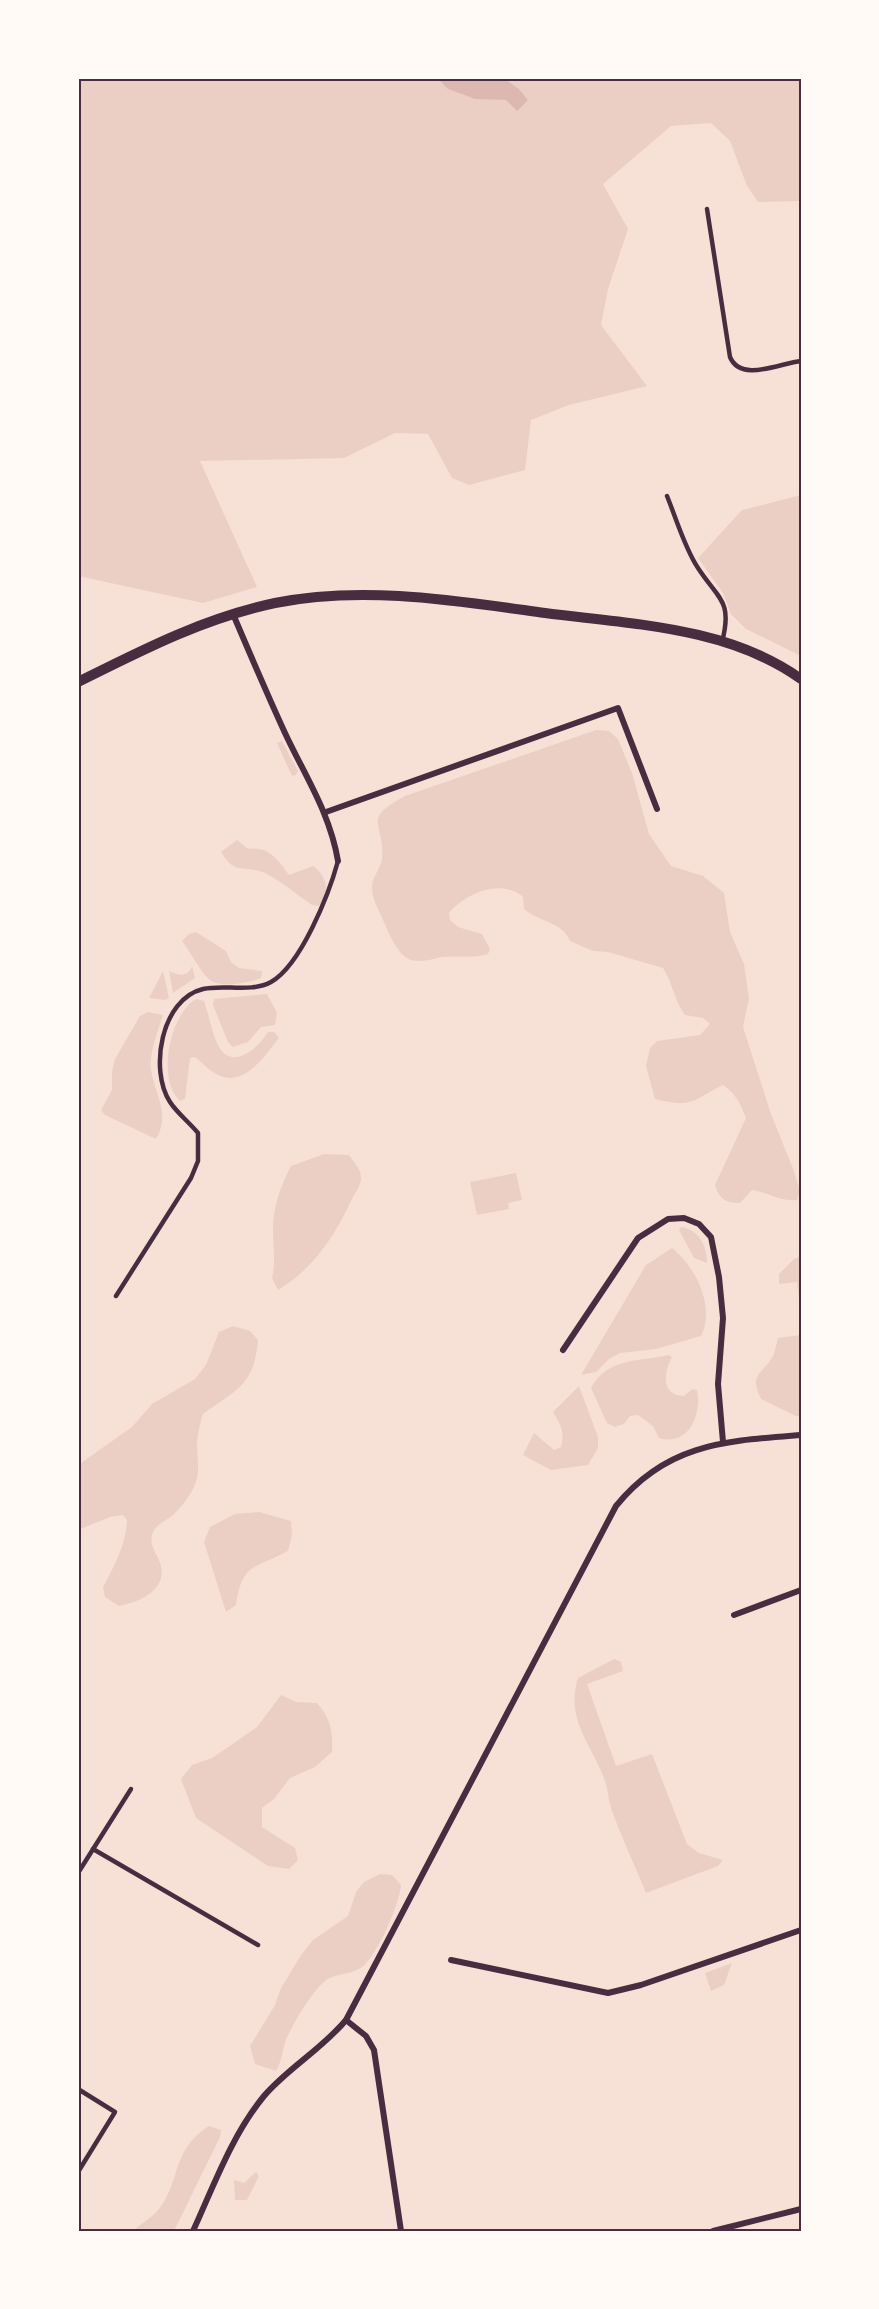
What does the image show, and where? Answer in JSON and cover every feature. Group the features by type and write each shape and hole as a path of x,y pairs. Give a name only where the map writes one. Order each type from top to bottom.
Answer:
{"street":[{"path":"78,682 198,625 233,614 313,597 399,597 654,627 722,642 761,656 801,680"},
{"path":"233,614 285,734 326,812 334,834 338,861"},
{"path":"326,812 618,708 657,809"},
{"path":"563,1350 638,1238 668,1219 684,1218 699,1224 711,1237 719,1278 723,1318 718,1384 723,1442"},
{"path":"193,2231 234,2142 264,2096 332,2037 346,2020 616,1506 655,1469 699,1448 723,1442 801,1435"},
{"path":"734,1615 801,1590"},
{"path":"451,1960 608,1993 641,1985 801,1930"},
{"path":"346,2020 366,2036 374,2050 401,2231"},
{"path":"713,2231 801,2209"}],"lane":[{"path":"707,209 734,365 739,369 763,369 801,361"},
{"path":"667,496 698,568 715,588 726,608 727,620 722,642"},
{"path":"116,1296 191,1178 198,1161 198,1133 170,1103 161,1075 160,1058 172,1014 183,999 195,992 204,989 254,987 270,982 282,974 319,914 330,890 338,861"},
{"path":"78,1874 130,1789"},
{"path":"93,1849 258,1946"},
{"path":"78,2089 115,2112 78,2172"}],"shaded area":[{"path":"78,78 437,78 452,90 468,96 506,100 519,89 504,78 801,78 801,201 758,202 747,186 730,141 711,123 671,126 603,184 628,229 608,289 601,325 647,386 569,405 531,420 525,470 469,485 452,478 428,434 395,433 344,458 200,461 257,587 203,603 78,576"},
{"path":"437,78 504,78 519,89 528,100 517,111 506,100 475,99 448,89"},
{"path":"801,495 801,656 746,629 731,614 723,593 698,558 742,510"},
{"path":"596,730 609,731 618,739 632,773 649,834 671,866 703,876 724,893 730,932 744,964 749,998 743,1027 771,1114 794,1171 800,1192 797,1200 785,1200 752,1190 740,1203 735,1203 727,1201 719,1194 715,1185 746,1118 737,1099 723,1085 685,1103 655,1099 646,1066 650,1048 657,1041 700,1035 710,1024 703,1018 685,1015 663,968 608,952 593,951 570,941 562,930 524,909 523,897 514,891 494,888 465,899 449,913 450,920 458,927 482,934 490,949 488,954 413,960 406,958 396,947 377,907 372,885 382,859 378,823 383,811 391,804 405,796"},
{"path":"282,741 298,771 296,775 292,776 277,743"},
{"path":"237,840 248,849 262,850 272,855 289,875 313,866 322,874 326,885 323,901 319,906 312,905 265,873 231,865 221,852"},
{"path":"196,932 226,951 231,962 239,968 262,971 261,978 228,984 210,980 182,941 189,934"},
{"path":"192,966 195,978 173,993 169,971 183,975"},
{"path":"163,971 169,998 165,1000 149,998"},
{"path":"267,994 277,1013 275,1025 261,1027 248,1042 233,1047 228,1042 213,1005 214,999"},
{"path":"196,999 204,1001 219,1047 231,1057 238,1057 252,1050 268,1032 274,1032 279,1038 261,1061 237,1077 228,1078 218,1075 195,1057 190,1058 185,1099 180,1101 173,1091 169,1078 169,1047 179,1018"},
{"path":"148,1012 163,1015 151,1056 151,1070 162,1113 160,1130 156,1139 105,1115 101,1110 112,1090 115,1059 140,1016"},
{"path":"324,1154 349,1155 359,1170 360,1182 337,1227 321,1251 302,1272 278,1290 272,1278 274,1213 280,1189 291,1166"},
{"path":"516,1173 522,1200 508,1203 509,1209 477,1215 470,1182"},
{"path":"681,1227 698,1235 706,1251 707,1263 694,1258 679,1230"},
{"path":"672,1248 688,1265 701,1288 706,1313 701,1336 656,1349 620,1353 609,1359 596,1372 581,1375 646,1265"},
{"path":"801,1256 801,1316 797,1282 779,1284 779,1274 794,1259"},
{"path":"233,1326 250,1331 258,1340 256,1355 248,1377 234,1392 203,1414 197,1446 198,1471 194,1487 181,1507 162,1522 152,1535 153,1547 161,1566 160,1582 142,1599 119,1606 105,1597 103,1587 122,1546 127,1520 123,1515 110,1517 78,1530 78,1465 132,1427 152,1404 195,1379 206,1365 219,1332"},
{"path":"801,1335 801,1416 796,1416 761,1399 756,1382 759,1374 773,1356 778,1338"},
{"path":"668,1355 672,1357 667,1369 666,1382 671,1392 684,1396 692,1389 697,1390 695,1418 686,1433 669,1440 659,1438 653,1426 638,1415 630,1416 624,1424 615,1427 607,1423 591,1388 598,1378 606,1371 625,1362"},
{"path":"579,1386 598,1437 598,1448 588,1465 551,1470 523,1455 534,1433 554,1450 561,1447 562,1429 553,1412"},
{"path":"259,1512 291,1521 292,1535 288,1551 258,1565 246,1574 236,1605 226,1612 204,1542 210,1527 235,1514"},
{"path":"614,1659 621,1662 623,1671 587,1684 616,1766 652,1754 687,1844 699,1853 723,1860 718,1866 646,1893 615,1819 600,1768 577,1720 575,1707 578,1678"},
{"path":"281,1695 296,1702 317,1703 328,1720 332,1738 332,1752 315,1767 290,1778 274,1799 262,1808 262,1827 295,1848 298,1860 289,1869 268,1866 196,1818 181,1779 192,1765 212,1758 257,1727"},
{"path":"380,1874 392,1875 401,1885 392,1916 374,1952 362,1967 328,1979 313,1994 289,2034 276,2071 255,2064 250,2046 301,1955 313,1940 348,1916 356,1892 364,1882"},
{"path":"732,1963 724,1985 711,1991 705,1973"},
{"path":"209,2126 221,2130 220,2137 174,2231 134,2231 159,2209 166,2198 188,2145"},
{"path":"256,2172 259,2176 247,2200 235,2200 234,2180 244,2183"}]}
